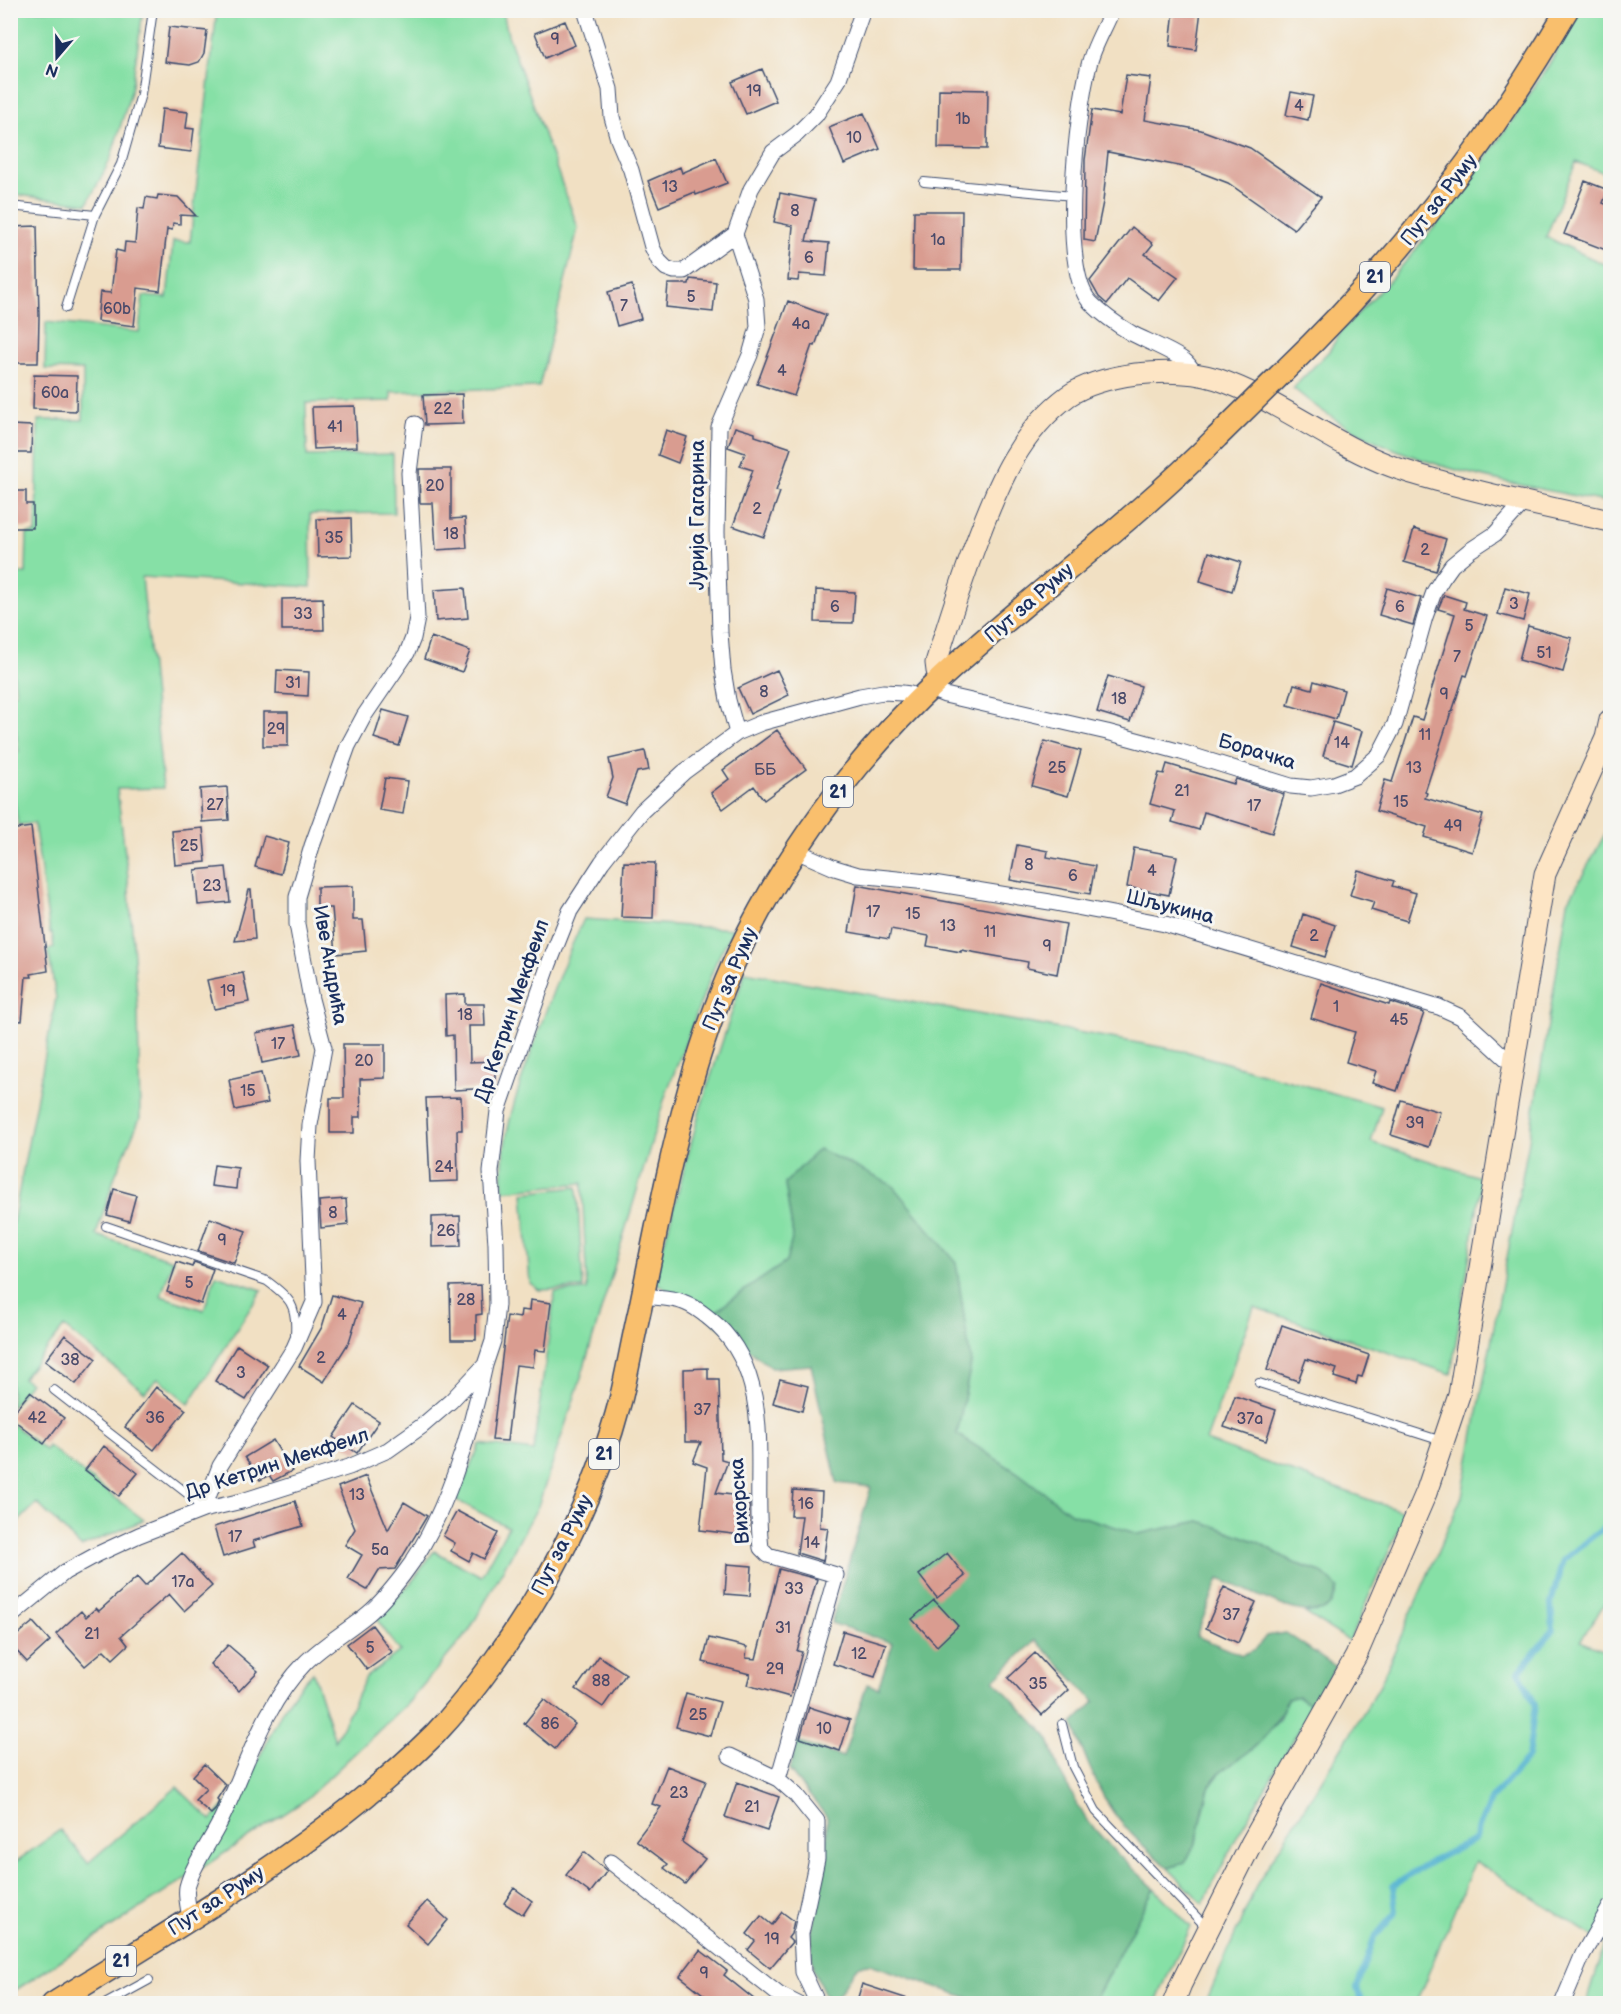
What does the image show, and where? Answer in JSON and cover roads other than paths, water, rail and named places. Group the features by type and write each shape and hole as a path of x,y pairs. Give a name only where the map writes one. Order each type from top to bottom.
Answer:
{"main road":[{"name":"Пут за Руму","path":"53,2004 189,1919 313,1837 404,1762 469,1696 540,1592 566,1545 584,1505 621,1399 682,1116 713,1012 731,967 796,851 848,778 884,736 930,689 1064,572 1127,522 1317,340 1391,260 1460,175 1519,90 1567,10"},
{"path":"930,689 963,576 994,494 1019,447 1037,424 1069,395 1116,377 1152,372 1215,378 1254,393 1350,448 1392,467 1523,503 1611,521"},
{"path":"1173,2004 1252,1842 1356,1656 1426,1493 1459,1395 1545,874 1611,720"}],"street":[{"path":"585,10 610,88 612,117 618,139 632,170 652,247 659,261 666,268 674,271 684,271 735,234 751,189 773,152 797,134 816,115 838,81 863,10"},
{"path":"1112,10 1089,63 1082,105 1073,196 1072,238 1076,271 1088,300 1106,317 1186,362 1195,375"},
{"name":"Јурија Гагарина","path":"735,234 756,298 758,327 750,355 719,427 717,532 720,633 728,700 738,733"},
{"name":"Иве Андрића","path":"203,1510 225,1456 294,1348 315,1296 308,1161 310,1125 324,1048 311,999 297,924 297,897 312,846 355,730 398,668 416,628 409,473 414,424"},
{"name":"Борачка","path":"738,733 761,723 860,696 883,692 909,694 930,689 936,693 1118,735 1291,786 1311,788 1334,784 1355,776 1379,754 1395,724 1425,617 1442,579 1452,565 1495,534 1523,503"},
{"name":"Др Кетрин Мекфеил","path":"10,1617 74,1567 139,1535 203,1510 242,1501 350,1467 388,1449 422,1426 451,1401 485,1365 493,1341 497,1305 496,1244 490,1172 498,1111 549,964 570,911 602,862 642,811 684,772 738,733"},
{"name":"Шљукина","path":"796,851 827,865 858,875 927,882 1165,924 1440,1007 1461,1017 1512,1064"},
{"name":"Вихорска","path":"642,1296 683,1302 709,1317 734,1344 745,1364 756,1399 761,1548 768,1555 836,1575 778,1779"},
{"path":"189,1919 187,1889 272,1707 306,1662 371,1611 403,1575 419,1550 459,1460 475,1410 485,1365"},
{"path":"730,1756 778,1779 796,1795 817,1821 817,1859 801,1934 802,1972 818,2004"},
{"path":"611,1862 778,1994 798,2004"},
{"path":"1562,2004 1583,1954 1611,1907"}],"lane":[{"path":"66,308 95,216 121,164 141,94 153,10"},
{"path":"924,182 1073,196"},
{"path":"10,206 95,216"},
{"path":"106,1226 267,1281 286,1294 294,1308 296,1318 294,1348"},
{"path":"1259,1383 1443,1442"},
{"path":"54,1390 188,1494 203,1510"},
{"path":"1062,1724 1073,1767 1096,1811 1208,1929"},
{"path":"105,2004 149,1980"}],"waterway":[{"path":"1362,2004 1357,1988 1374,1938 1396,1912 1393,1886 1432,1861 1474,1840 1490,1800 1528,1757 1535,1704 1519,1672 1553,1630 1551,1603 1563,1560 1610,1523"}]}
